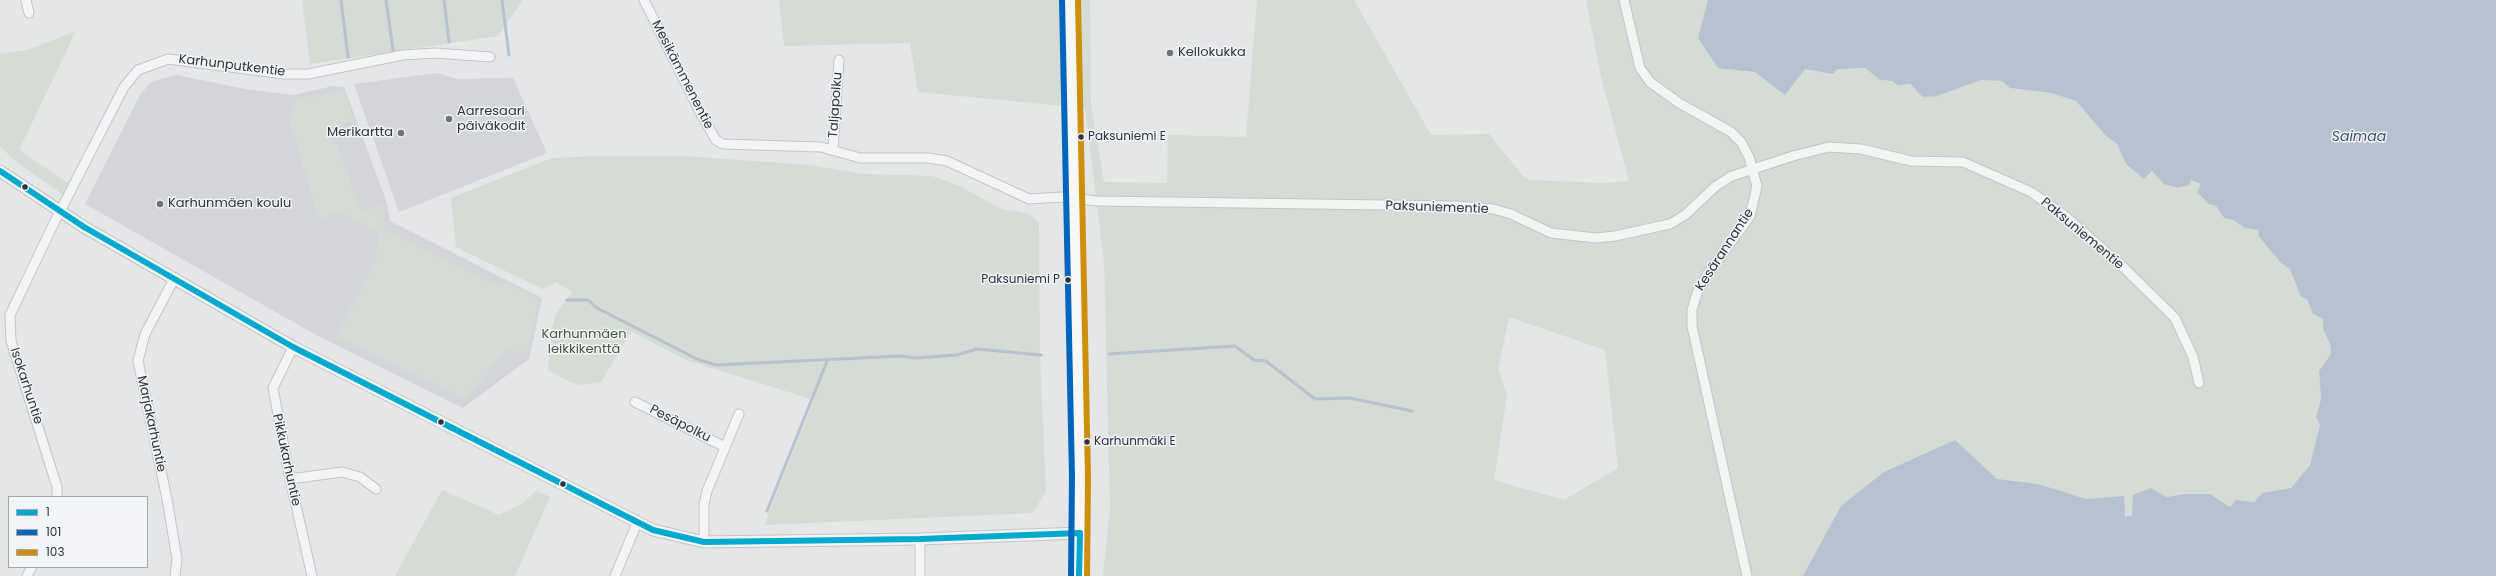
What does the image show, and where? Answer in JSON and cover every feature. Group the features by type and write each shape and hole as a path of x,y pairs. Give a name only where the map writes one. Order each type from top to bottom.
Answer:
{"main road":[{"path":"1070,0 1075,199 1080,533 1079,576"}],"street":[{"path":"26,0 29,13"},
{"name":"Mesikämmenentie","path":"644,0 716,140 723,144 798,145 833,150 860,158 928,158 947,161 1029,199 1062,197 1075,199"},
{"name":"Kesärannantie","path":"1624,0 1640,68 1650,82 1679,103 1730,132 1741,142 1754,168 1757,186 1750,216 1707,275 1697,293 1692,310 1692,326 1747,576"},
{"name":"Karhunputkentie","path":"60,212 124,87 138,70 158,61 176,59 284,74 308,74 403,56 435,52 490,57"},
{"name":"Taljapolku","path":"833,150 839,60"},
{"name":"Paksuniementie","path":"1075,199 1457,206 1493,209 1511,214 1551,233 1576,237 1596,238 1615,236 1670,224 1685,215 1716,186 1732,176 1754,168 1829,147 1861,149 1911,161 1963,162 2031,192 2071,221 2121,265 2175,318 2193,357 2199,383"},
{"path":"0,171 60,212 294,347 637,523 669,535 704,542 920,539 1080,533"},
{"name":"Isokarhuntie","path":"57,496 57,487 11,341 10,315 60,212"},
{"name":"Marjakarhuntie","path":"174,279 145,334 138,361 167,499 177,559 175,576"},
{"name":"Pikkukarhuntie","path":"294,347 273,388 290,479 312,576"},
{"name":"Pesäpolku","path":"635,402 725,447"},
{"path":"704,542 704,504 739,414"},
{"path":"290,479 342,472 360,477 376,489"},
{"path":"614,576 637,523"},
{"path":"920,539 920,576"}],"shaded area":[{"name":"Aarresaari päiväkodit","path":"437,73 458,79 513,78 547,153 399,212 354,84"},
{"path":"177,75 245,89 293,95 333,86 344,87 387,203 390,221 542,298 529,359 463,408 318,336 85,204 140,95 151,82"}],"green space":[{"path":"302,0 523,0 498,36 310,64"},
{"path":"779,0 1090,0 1091,105 1104,182 1167,183 1168,135 1246,137 1257,0 1354,0 1431,135 1489,134 1522,175 1530,180 1602,183 1629,181 1601,77 1586,0 1915,0 1865,68 1880,80 1910,84 1915,90 1937,96 1980,80 2003,81 2010,88 2051,93 2076,101 2106,136 2117,144 2126,164 2144,179 2152,171 2165,184 2178,188 2191,180 2201,184 2209,204 2216,206 2224,218 2233,220 2245,228 2258,230 2259,237 2281,263 2290,269 2301,297 2307,299 2313,314 2323,319 2323,329 2330,344 2331,354 2319,371 2321,399 2316,417 2320,425 2310,465 2291,488 2262,493 2254,502 2236,500 2230,507 2210,494 2184,494 2167,497 2151,488 2082,576 1103,576 1110,507 1104,262 1085,108 918,92 910,43 784,46","holes":["1509,317 1605,350 1618,468 1564,500 1494,480 1507,395 1498,369"]},
{"path":"76,31 19,150 68,183 62,194 15,161 0,146 0,54 27,50"},
{"path":"343,90 355,121 331,130 362,212 383,205 384,229 501,288 505,282 539,299 527,354 508,349 465,399 336,337 376,259 378,232 340,212 319,219 289,119 298,99"},
{"name":"Karhunmäen leikkikenttä","path":"597,156 684,156 810,165 862,174 932,176 960,186 1001,209 1029,214 1039,222 1040,358 1046,492 1032,513 764,525 814,400 686,360 631,331 601,382 581,385 572,383 548,370 552,328 556,314 572,292 556,282 542,289 456,247 451,198 552,158"},
{"path":"442,490 499,515 523,503 536,491 550,497 515,576 395,576"}],"water":[{"name":"Saimaa","path":"1708,0 2496,0 2496,576 1803,576 1841,506 1884,472 1955,440 1997,479 2038,484 2086,499 2124,496 2125,517 2132,515 2133,495 2151,488 2167,497 2184,494 2210,494 2230,507 2236,500 2254,502 2262,493 2291,488 2310,465 2320,425 2316,417 2321,399 2319,371 2331,354 2330,344 2323,329 2323,319 2313,314 2307,299 2301,297 2290,269 2281,263 2259,237 2258,230 2245,228 2233,220 2224,218 2216,206 2209,204 2197,192 2201,184 2191,180 2189,185 2178,188 2164,184 2152,171 2144,179 2126,164 2117,144 2106,136 2076,101 2051,93 2010,88 2002,81 1981,80 1937,96 1923,97 1910,84 1898,85 1892,81 1880,80 1865,68 1837,69 1833,74 1805,69 1785,95 1755,72 1718,68 1698,38"}],"waterway":[{"path":"341,0 348,57"},
{"path":"386,0 393,50"},
{"path":"444,0 449,42"},
{"path":"502,0 509,55"},
{"path":"567,300 588,300 597,308 699,360 717,365 900,356 916,358 957,355 977,349 1041,355"},
{"path":"1109,354 1235,346 1254,360 1266,361 1315,399 1350,398 1412,411"},
{"path":"767,511 828,359"}],"transit line":[{"name":"101","path":"1062,0 1072,477 1071,576"},
{"name":"103","path":"1078,0 1088,477 1087,576"},
{"name":"1","path":"0,171 84,227 293,347 653,530 704,542 920,539 1080,533 1079,576"}],"place":[{"name":"Kellokukka","path":"1170,53"},
{"name":"Aarresaari päiväkodit","path":"449,119"},
{"name":"Merikartta","path":"401,133"},
{"name":"Paksuniemi E","path":"1081,137"},
{"name":"Karhunmäen koulu","path":"160,204"},
{"name":"Paksuniemi P","path":"1068,280"},
{"name":"Karhunmäki E","path":"1087,442"}]}
